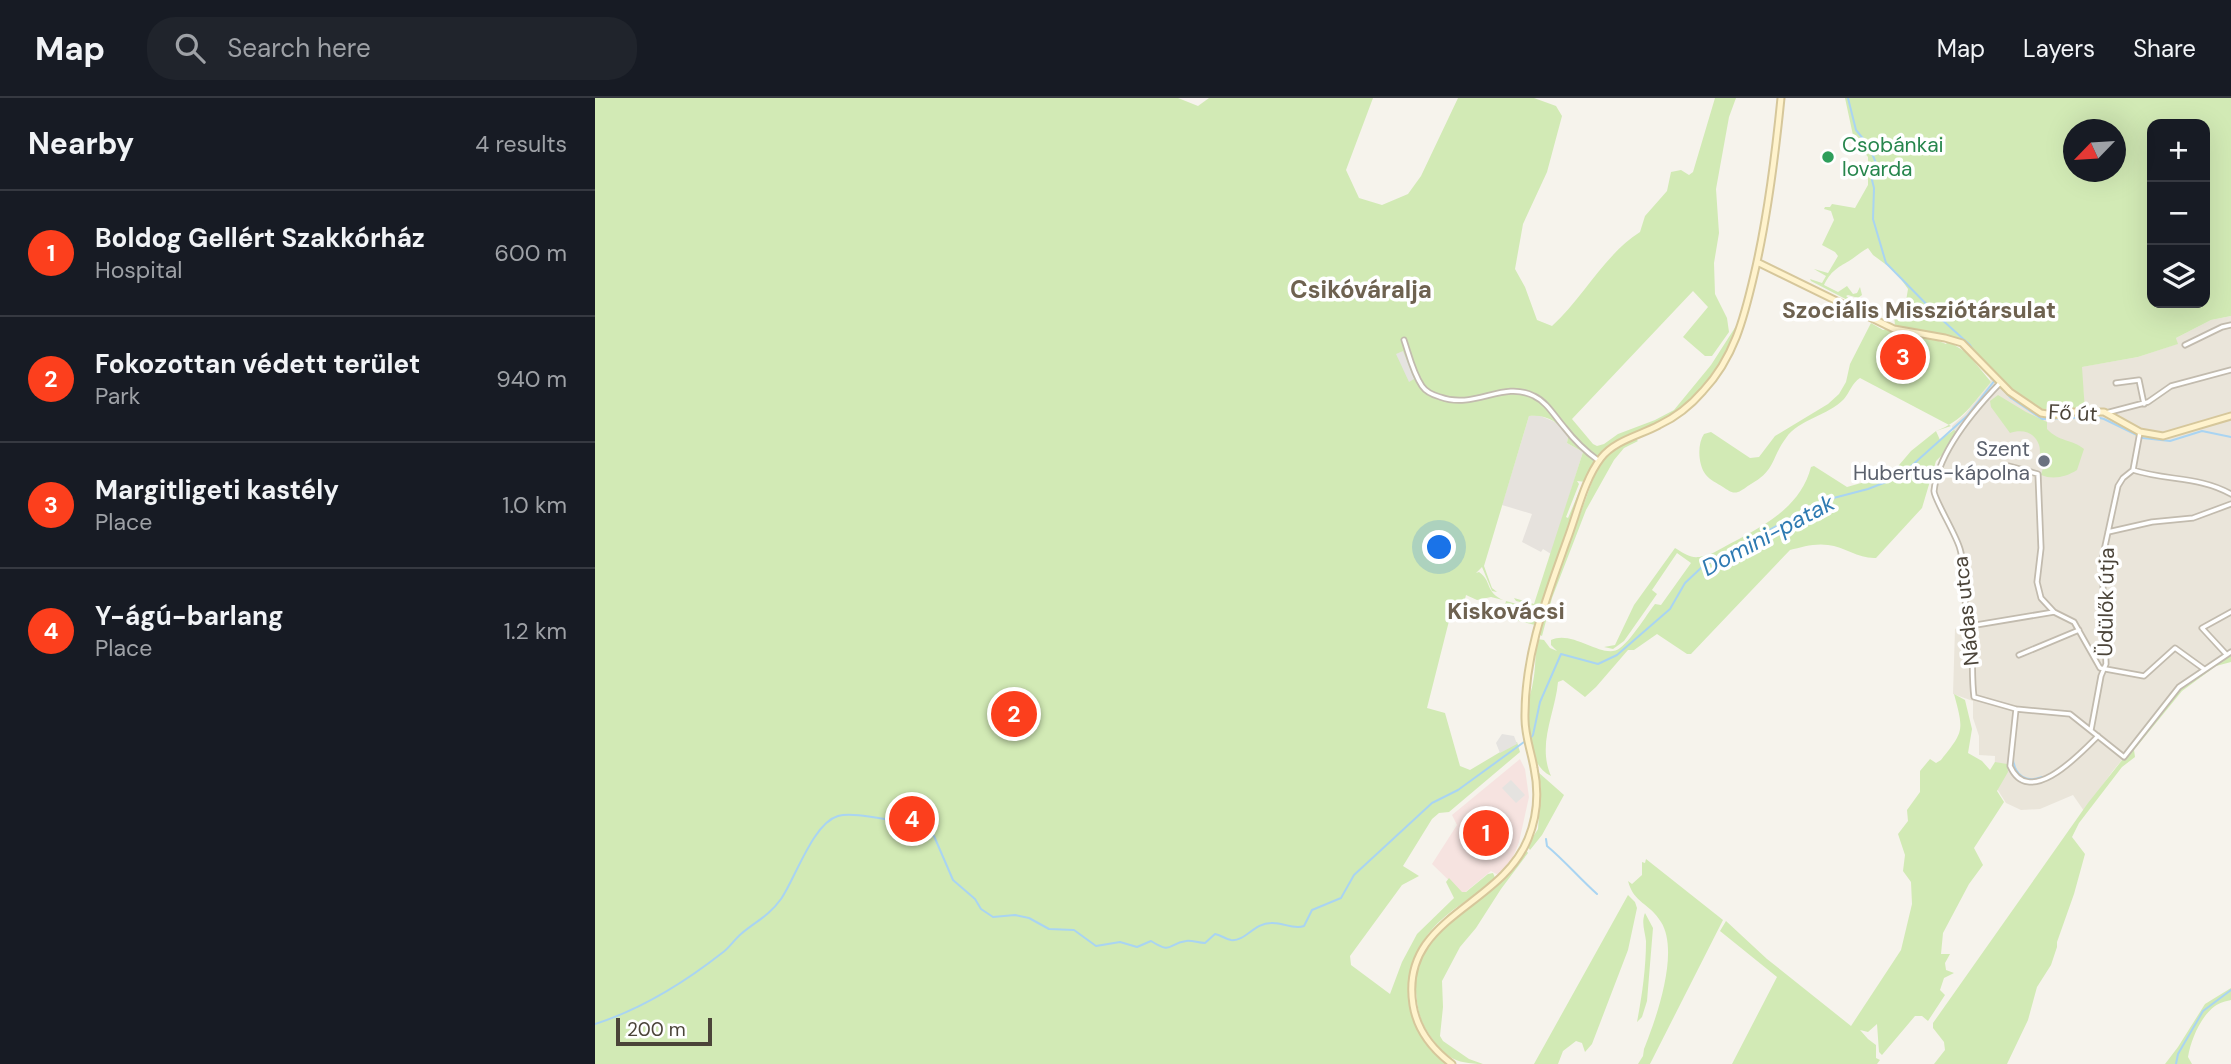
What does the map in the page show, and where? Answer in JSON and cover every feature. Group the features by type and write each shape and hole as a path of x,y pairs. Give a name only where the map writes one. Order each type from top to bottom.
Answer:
{"main road":[{"path":"1452,1064 1435,1049 1422,1031 1413,1003 1413,972 1420,952 1434,933 1502,878 1518,859 1527,841 1535,816 1537,792 1524,716 1534,638 1587,486 1599,461 1613,447 1672,418 1690,404 1711,383 1728,357 1740,329 1757,262 1771,190 1781,98"},
{"name":"Fő út","path":"1757,262 1894,329 1962,343 1981,360 1999,383 2041,413 2053,415 2104,412 2139,436 2171,436 2205,422 2231,416"}],"street":[{"path":"2185,345 2231,325"},
{"path":"1405,340 1415,373 1429,392 1446,400 1459,401 1475,400 1507,391 1530,394 1542,401 1580,446 1599,461"},
{"path":"2104,412 2144,404 2171,386 2231,370"},
{"path":"2116,383 2139,380 2144,404"},
{"name":"Nádas utca","path":"1999,383 1942,458 1934,490 1961,551 1966,583 1966,613 1970,626 1974,698 2016,709"},
{"name":"Üdülők útja","path":"2091,730 2106,664 2102,560 2119,486 2123,478 2133,470 2139,436"},
{"path":"2009,466 2036,472 2041,532 2038,589 2043,602 2054,612 2071,620 2096,664 2103,669 2144,676 2175,648 2204,669"},
{"path":"2133,470 2171,479 2204,481 2231,494"},
{"path":"2108,531 2152,522 2193,518 2231,504"},
{"path":"1970,626 2054,612"},
{"path":"2098,736 2073,761 2037,782 2024,781 2010,766 2016,709 2066,712 2091,730 2124,757 2174,692 2229,653 2202,628 2231,612"},
{"path":"2019,655 2079,630"}],"shaded area":[{"path":"2231,316 2231,653 2184,685 2112,772 2084,811 2073,795 2040,809 2021,810 2006,803 1994,784 1995,756 1979,755 1973,701 1953,694 1955,629 1966,623 1965,585 1959,546 1932,494 1940,458 1954,440 1952,426 1991,382 1984,361 2009,390 2085,410 2081,367 2138,357 2177,344 2176,338 2211,320"},
{"path":"1403,351 1414,379 1409,382 1396,354"},
{"path":"1538,415 1560,424 1568,437 1567,443 1583,452 1551,554 1522,542 1532,514 1502,505 1529,416"},
{"path":"1502,734 1514,736 1517,744 1500,753 1496,743"},
{"path":"1520,759 1525,769 1529,797 1519,842 1509,867 1500,876 1491,871 1463,894 1432,864 1457,825 1452,815"},
{"path":"1511,780 1525,795 1516,803 1502,788"}],"green space":[{"path":"595,98 1178,98 1198,106 1209,98 1373,98 1346,170 1359,198 1382,205 1408,194 1421,176 1458,98 1534,98 1556,106 1562,116 1547,172 1523,224 1515,269 1537,320 1552,326 1616,252 1640,232 1645,216 1667,191 1671,172 1681,170 1689,175 1693,172 1715,98 1736,98 1729,117 1716,189 1719,233 1714,263 1715,294 1727,318 1729,332 1712,356 1705,356 1683,337 1708,307 1693,291 1572,419 1597,446 1618,434 1655,420 1674,410 1711,365 1736,326 1731,342 1715,370 1683,406 1656,423 1618,439 1600,455 1585,449 1596,461 1586,482 1577,481 1579,484 1566,517 1568,518 1582,485 1584,487 1540,607 1516,601 1514,598 1534,604 1583,452 1567,443 1568,437 1552,420 1529,416 1484,566 1492,588 1497,592 1492,591 1482,567 1476,573 1483,575 1493,594 1503,600 1491,597 1477,600 1466,595 1461,616 1451,613 1427,708 1445,713 1460,766 1470,770 1517,742 1520,752 1449,812 1439,813 1432,819 1403,866 1419,876 1402,885 1350,956 1351,965 1390,994 1402,962 1417,934 1454,898 1446,882 1449,878 1462,892 1466,892 1493,873 1496,880 1447,915 1425,938 1415,957 1411,977 1411,996 1425,1034 1438,1050 1455,1064 595,1064"},
{"path":"1845,98 2231,98 2231,316 2211,320 2176,338 2178,344 2138,357 2082,367 2085,411 2045,413 2016,396 1970,345 1954,338 1895,326 1894,315 1905,307 1908,289 1896,272 1868,248 1835,270 1824,285 1838,292 1847,286 1853,294 1857,293 1860,287 1862,295 1858,298 1846,296 1857,305 1811,281 1810,279 1822,283 1826,276 1814,269 1828,273 1838,256 1822,245 1834,220 1831,211 1824,209 1832,204 1855,208 1868,185 1868,157 1854,140"},
{"path":"1871,323 1883,330 1946,344 1948,341 1967,353 1991,382 1967,411 1949,425 1860,378 1837,405 1798,426 1781,445 1765,474 1743,490 1732,492 1708,477 1701,466 1699,454 1704,434 1711,432 1750,458 1759,457 1775,436 1828,404 1839,394 1846,382 1850,364"},
{"path":"1998,395 2047,422 2047,429 2056,436 2084,449 2077,470 2059,477 2041,475 2043,469 2037,441 2027,433 2010,433 1991,407 1990,401"},
{"path":"1954,430 1958,433 1936,461 1922,508 1876,558 1864,557 1834,546 1809,546 1790,550 1691,654 1657,634 1634,650 1628,650 1585,697 1563,680 1558,682 1546,741 1547,764 1551,776 1543,771 1533,754 1527,723 1537,639 1544,640 1550,648 1557,651 1551,645 1551,640 1560,638 1569,638 1606,651 1620,648 1634,634 1655,604 1661,605 1691,563 1677,553 1652,590 1657,594 1624,641 1613,649 1604,647 1615,645 1634,605 1675,548 1689,556 1701,557 1758,529 1796,497 1811,467 1814,466 1847,487 1886,476 1936,431 1940,440"},
{"path":"1635,438 1638,441 1624,448 1614,460 1586,510 1552,598 1542,636 1537,631 1596,471 1611,451"},
{"path":"1506,601 1539,610 1535,625 1510,619 1510,616 1503,614"},
{"path":"2231,653 2231,662 2216,666 2182,691 2134,750 2135,757 2122,767 2079,823 2072,837 2085,854 2074,894 2051,965 2037,987 2028,1020 2007,1064 1934,1064 1945,1050 1944,1042 1933,1028 1933,1023 2088,803 2173,696 2184,685"},
{"path":"1954,694 1965,700 1972,729 1968,753 1982,761 1990,770 1995,762 2007,764 2008,772 1997,791 2004,802 1974,848 1983,865 1969,884 1943,933 1941,954 1950,954 1945,963 1946,970 1954,973 1944,978 1940,990 1945,995 1928,1021 1922,1016 1915,1016 1882,1055 1879,1052 1877,1024 1868,1032 1860,1030 1876,1045 1876,1058 1880,1060 1877,1064 1732,1064 1777,977 1720,931 1726,921 1767,959 1851,1026 1901,950 1912,904 1911,882 1903,871 1905,855 1898,834 1908,821 1907,810 1920,792 1920,771 1930,759 1936,763 1941,760 1958,736 1960,723"},
{"path":"1538,772 1564,795 1542,835 1530,850 1527,846 1538,829 1541,788"},
{"path":"1526,850 1528,853 1460,947 1442,981 1440,1036 1469,1059 1483,1064 1457,1060 1438,1047 1420,1017 1416,991 1417,972 1422,955 1441,930 1500,883"},
{"path":"1646,859 1723,920 1650,1064 1638,1064 1660,1004 1668,950 1661,922 1638,899 1628,881 1632,884 1642,875 1642,862 1645,863"},
{"path":"1628,895 1637,908 1628,950 1592,1044 1585,1052 1582,1043 1576,1041 1563,1051 1558,1064 1534,1064"},
{"path":"1645,913 1653,928 1647,1001 1642,1017 1637,1022 1645,961"},
{"path":"2231,988 2231,1000 2215,1006 2197,1029 2188,1057 2192,1064 2165,1064 2205,1004"}],"waterway":[{"path":"1848,98 1856,130 1869,146 1878,168 1872,180 1873,219 1886,263 1974,352"},
{"path":"1983,368 2011,398 2042,419 2096,417 2143,438 2170,441 2202,431 2231,437"},
{"name":"Domini-patak","path":"1530,739 1540,702 1561,654 1598,664 1617,655 1670,609 1685,583 1702,567 1822,501 1868,489 1899,477 1967,416 1995,380"},
{"path":"595,1024 661,994 725,951 776,905 813,840 829,821 838,816 859,815 916,821 934,836 953,880 975,899 981,909 993,917 1015,915 1029,918 1049,929 1074,930 1096,946 1120,942 1137,947 1151,941 1167,948 1186,941 1205,943 1215,934 1236,940 1265,924 1304,926 1312,910 1341,898 1354,875 1432,803 1458,790 1524,742"},
{"path":"2013,759 2016,770 2022,777 2042,777"},
{"path":"1546,839 1547,846 1597,894"},
{"path":"2176,1064 2178,1054 2203,1011 2231,990"}],"place":[{"name":"Csobánkai lovarda","path":"1828,157"},
{"name":"Margitligeti kastély","path":"1903,357"},
{"name":"Szent Hubertus-kápolna","path":"2044,461"},
{"name":"Fokozottan védett terület","path":"1014,714"},
{"name":"Y-ágú-barlang","path":"912,819"},
{"name":"Boldog Gellért Szakkórház","path":"1486,833"}],"district":[{"name":"Csikóváralja","path":"1361,290"},
{"name":"Szociális Missziótársulat","path":"1919,310"},
{"name":"Kiskovácsi","path":"1506,611"}]}
